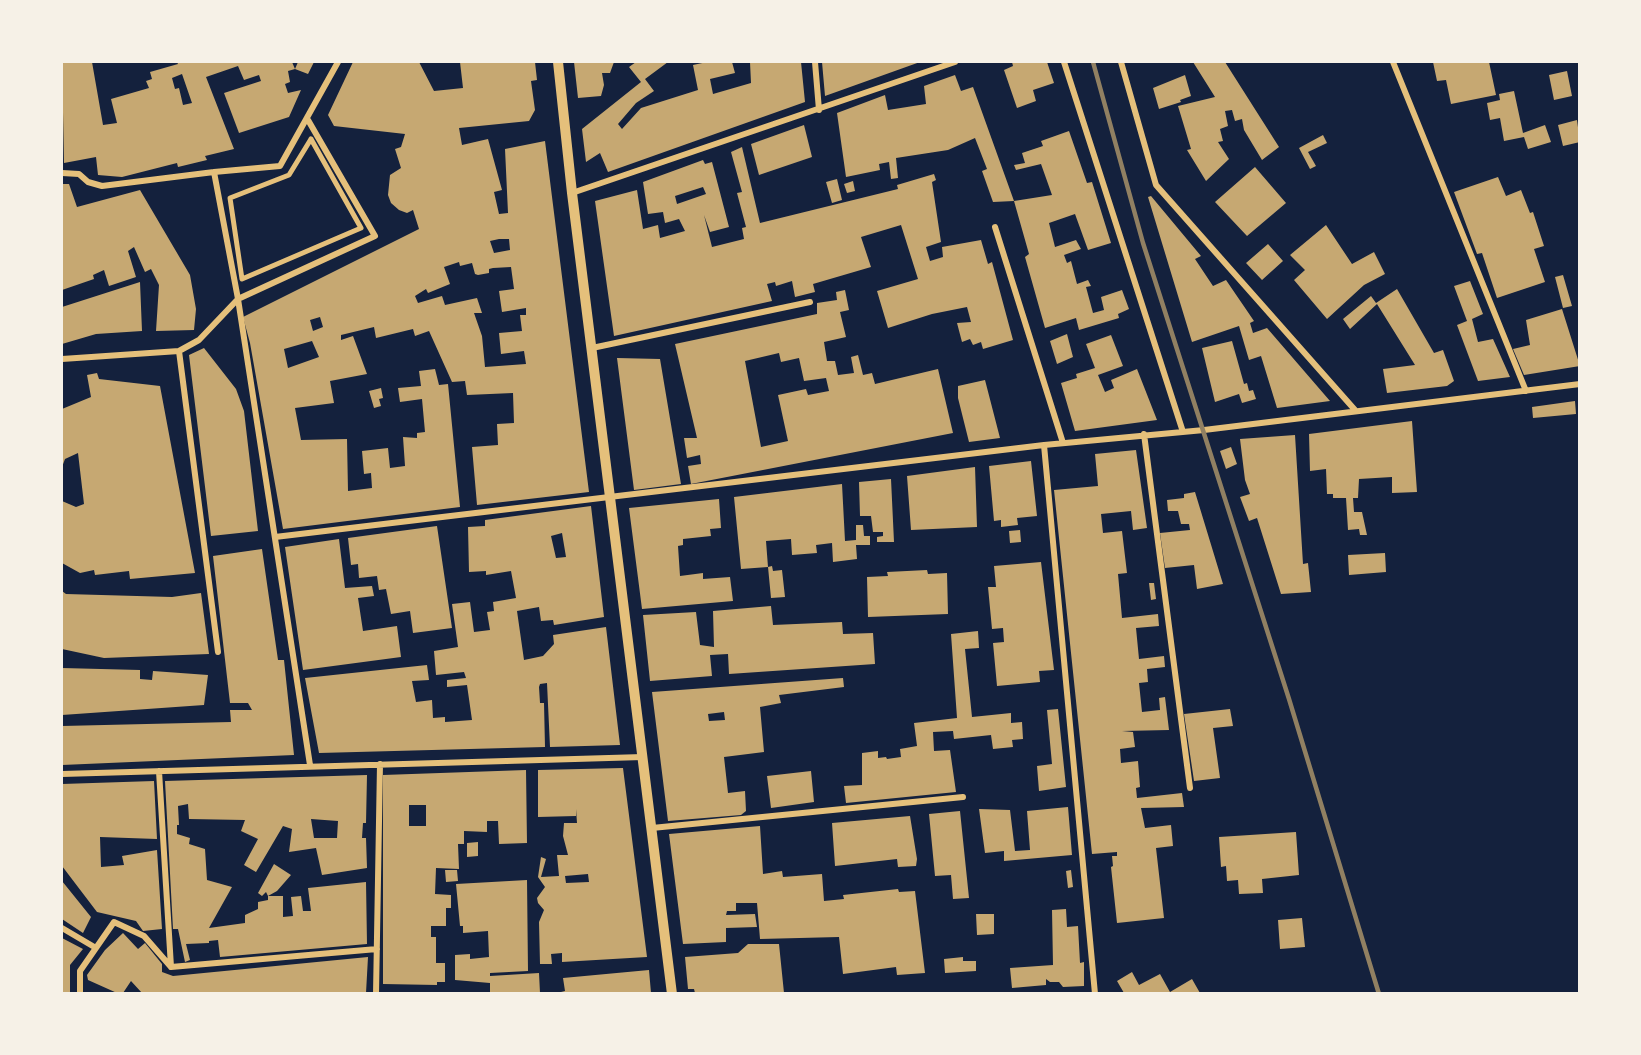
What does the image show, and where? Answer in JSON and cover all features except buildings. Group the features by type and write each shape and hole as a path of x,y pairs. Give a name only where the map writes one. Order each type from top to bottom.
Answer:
{"street":[{"path":"62,172 79,174 88,182 102,186 280,166 308,120 338,62"},
{"path":"558,62 572,193 672,993"},
{"path":"815,62 819,110"},
{"path":"572,193 955,62"},
{"path":"1064,62 1183,432"},
{"path":"1121,62 1156,185 1355,410"},
{"path":"1393,62 1526,391"},
{"path":"62,359 179,351 199,340 238,299 375,236 308,120"},
{"path":"311,139 361,228 242,279 230,198 289,175 311,139"},
{"path":"214,172 238,299 310,765"},
{"path":"995,227 1063,443"},
{"path":"592,348 810,302"},
{"path":"179,351 218,652"},
{"path":"275,537 1044,445 1183,432 1580,384"},
{"path":"1144,434 1190,788"},
{"path":"1044,445 1095,993"},
{"path":"62,774 643,757"},
{"path":"376,993 380,764"},
{"path":"159,771 171,967"},
{"path":"652,828 963,797"},
{"path":"80,993 80,971 114,922 144,936 171,967"},
{"path":"62,928 96,948"},
{"path":"171,967 377,949"}],"railway":[{"path":"1093,62 1143,243 1289,699 1379,994"}]}
